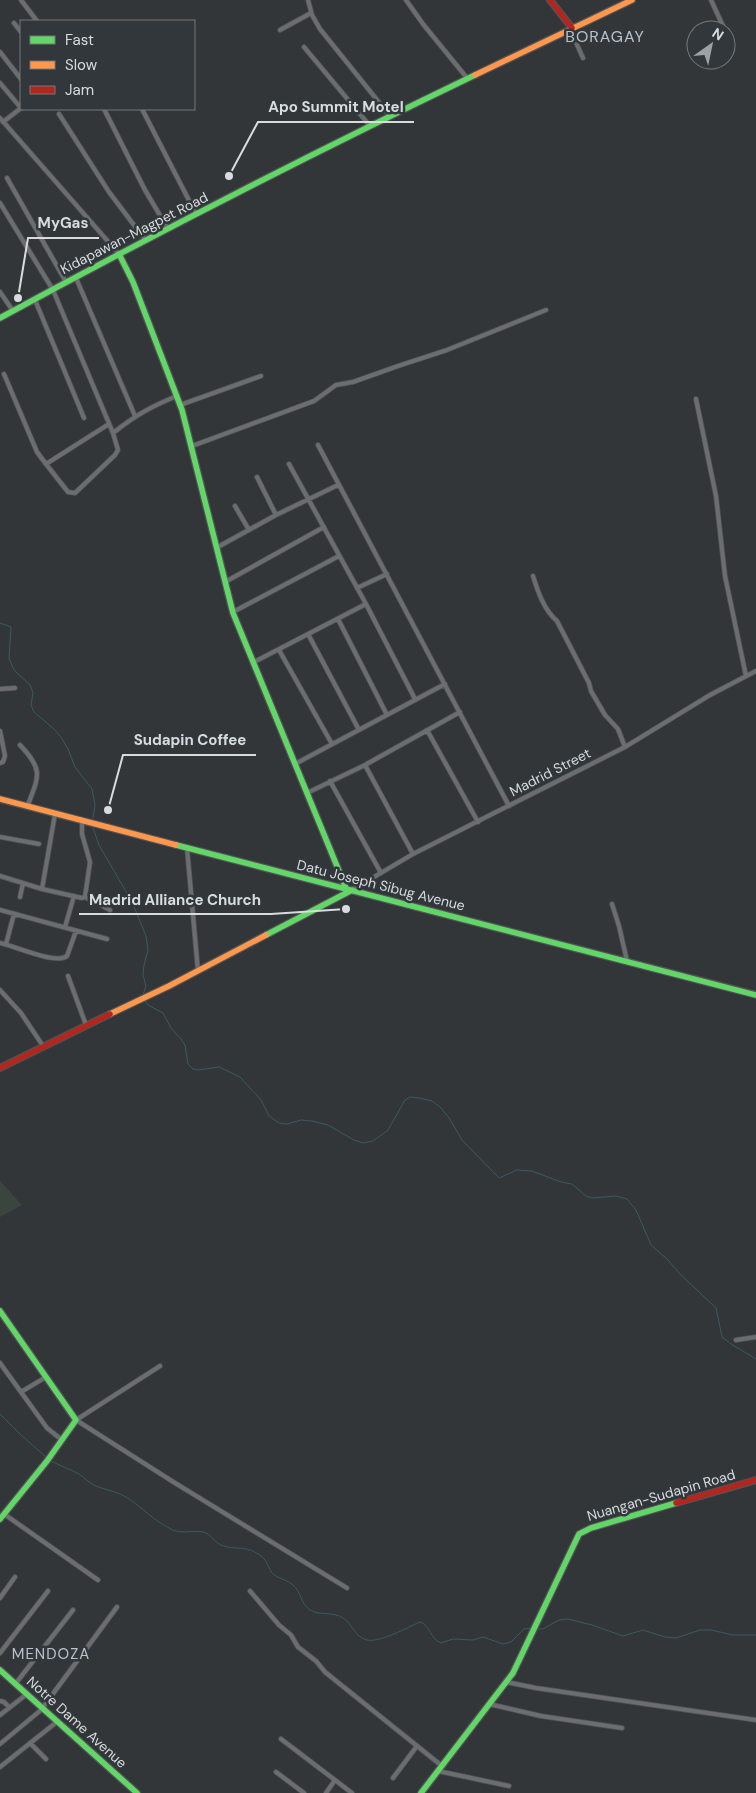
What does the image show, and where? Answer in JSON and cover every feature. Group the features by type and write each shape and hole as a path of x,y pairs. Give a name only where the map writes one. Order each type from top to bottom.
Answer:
{"street":[{"path":"21,0 36,20"},
{"path":"308,0 311,13 320,29 390,116"},
{"path":"406,0 467,78"},
{"path":"550,0 571,29 583,58"},
{"name":"Kidapawan-Magpet Road","path":"0,318 196,214 370,126 632,0"},
{"path":"711,0 720,20"},
{"path":"280,30 311,13"},
{"path":"14,23 20,31"},
{"path":"304,47 370,126"},
{"path":"0,52 20,78"},
{"path":"0,83 20,107"},
{"path":"4,122 20,109"},
{"path":"105,110 145,190 168,229"},
{"path":"143,110 196,214"},
{"path":"59,114 109,192 146,240"},
{"path":"0,118 119,254 133,282 180,405 192,446 232,613 349,889 198,971 1,1067"},
{"path":"7,178 66,282"},
{"path":"0,203 53,290 114,433 117,453 75,493 70,493 63,488 37,452 4,374"},
{"path":"76,278 135,416"},
{"path":"0,292 13,312"},
{"path":"35,300 84,418"},
{"path":"192,446 308,404 339,384 353,382 446,350 546,310"},
{"path":"180,405 261,376"},
{"path":"114,433 135,416 177,396"},
{"path":"696,399 716,496 725,576 746,676"},
{"path":"46,464 109,424"},
{"path":"318,445 509,806"},
{"path":"289,464 366,604 415,700"},
{"path":"257,477 276,515"},
{"path":"216,548 276,515 338,486"},
{"path":"235,506 249,530"},
{"path":"225,582 324,527"},
{"path":"232,613 339,556"},
{"path":"357,588 387,574"},
{"path":"533,576 538,593 552,617 557,621 589,683 591,691 604,715 618,729 625,747"},
{"path":"254,662 366,604"},
{"path":"338,619 388,715"},
{"path":"308,634 359,730"},
{"path":"279,650 332,744"},
{"name":"Madrid Street","path":"349,889 413,854 625,747 710,695 756,671"},
{"path":"295,764 445,684"},
{"path":"0,689 15,688"},
{"path":"307,793 365,765 460,712"},
{"path":"428,730 478,822"},
{"path":"0,731 4,756 3,762 0,764"},
{"path":"20,745 32,758 37,771 35,786 27,806"},
{"path":"365,765 413,854"},
{"path":"330,781 381,872"},
{"name":"Datu Joseph Sibug Avenue","path":"0,799 756,995"},
{"path":"42,889 55,814"},
{"path":"82,820 82,834 90,862 85,897"},
{"path":"0,837 38,844"},
{"path":"187,848 198,971"},
{"path":"0,876 42,889 85,897 110,910"},
{"path":"20,897 23,883"},
{"path":"66,927 74,896"},
{"path":"612,904 627,961"},
{"path":"0,910 107,939"},
{"path":"6,944 14,914"},
{"path":"0,943 61,959 67,956 76,931"},
{"path":"68,976 86,1024"},
{"path":"0,990 21,1013 43,1046"},
{"path":"0,1311 2,1319 76,1420 347,1588"},
{"path":"736,1340 756,1337"},
{"path":"0,1363 47,1428 62,1440"},
{"path":"98,1580 2,1516 76,1420 160,1366"},
{"path":"21,1392 46,1377"},
{"name":"Nuangan-Sudapin Road","path":"421,1793 506,1682 524,1652 579,1534 591,1528 756,1480"},
{"path":"0,1598 14,1577"},
{"path":"0,1653 48,1591"},
{"path":"250,1591 279,1625 291,1634 298,1647 316,1661 325,1672 417,1746 440,1768 509,1786"},
{"path":"0,1744 43,1707 118,1608"},
{"path":"16,1683 73,1610"},
{"name":"Notre Dame Avenue","path":"0,1670 137,1793"},
{"path":"506,1682 756,1720"},
{"path":"0,1714 27,1694"},
{"path":"0,1701 9,1707"},
{"path":"490,1704 541,1716 622,1728"},
{"path":"0,1767 58,1721"},
{"path":"281,1739 352,1793"},
{"path":"30,1742 46,1759"},
{"path":"393,1778 417,1746"},
{"path":"276,1772 304,1793"},
{"path":"326,1793 335,1780"}],"shaded area":[{"path":"0,1181 22,1205 0,1217"}],"waterway":[{"path":"0,623 11,627 9,658 14,670 30,685 33,693 31,705 34,712 61,737 75,767 92,789 95,805 93,818"},
{"path":"93,828 99,845 132,902 146,936 148,950 144,965 143,975 146,986 143,995"},
{"path":"145,1001 148,1005 163,1013 171,1028 185,1045 188,1064 193,1069 219,1067 240,1077 261,1100 269,1116 279,1123 287,1124 301,1120 312,1121 328,1125 363,1143 373,1141 388,1130 405,1100 410,1097 419,1098 432,1101 441,1108 462,1140 499,1178 517,1170 532,1171 572,1184 586,1196 592,1198 616,1196 627,1199 636,1210 651,1245 716,1308 722,1337 756,1359"},
{"path":"0,1414 46,1457"},
{"path":"51,1461 79,1474 94,1485 126,1497 160,1523 173,1530 180,1532 203,1532 221,1545 255,1552 263,1558 273,1574 293,1585 310,1610 339,1616 359,1636 367,1640 386,1637 420,1622 441,1643 453,1639 473,1640 483,1637 503,1644 511,1642 524,1629 532,1628"},
{"path":"538,1629 543,1629 559,1620 568,1619 623,1636 643,1630 665,1637 676,1638 700,1630 711,1630 733,1635 756,1635"}],"traffic: fast":[{"path":"0,318 236,194 475,75"},
{"path":"119,254 133,282 182,410 233,613 346,888"},
{"path":"176,845 756,995"},
{"path":"266,935 352,890"},
{"path":"0,1311 76,1420 47,1461 0,1519"},
{"path":"421,1793 513,1673 579,1534 591,1528 676,1503"},
{"path":"0,1670 137,1793"}],"traffic: slow":[{"path":"475,75 632,0"},
{"path":"0,799 176,845"},
{"path":"110,1014 169,986 266,935"}],"traffic: jam":[{"path":"550,0 572,28"},
{"path":"0,1068 110,1014"},
{"path":"676,1503 756,1480"}],"place":[{"name":"Apo Summit Motel","path":"229,176"},
{"name":"MyGas","path":"18,298"},
{"name":"Sudapin Coffee","path":"108,810"},
{"name":"Madrid Alliance Church","path":"346,909"}],"district":[{"name":"BORAGAY","path":"605,36"},
{"name":"MENDOZA","path":"51,1654"}]}
